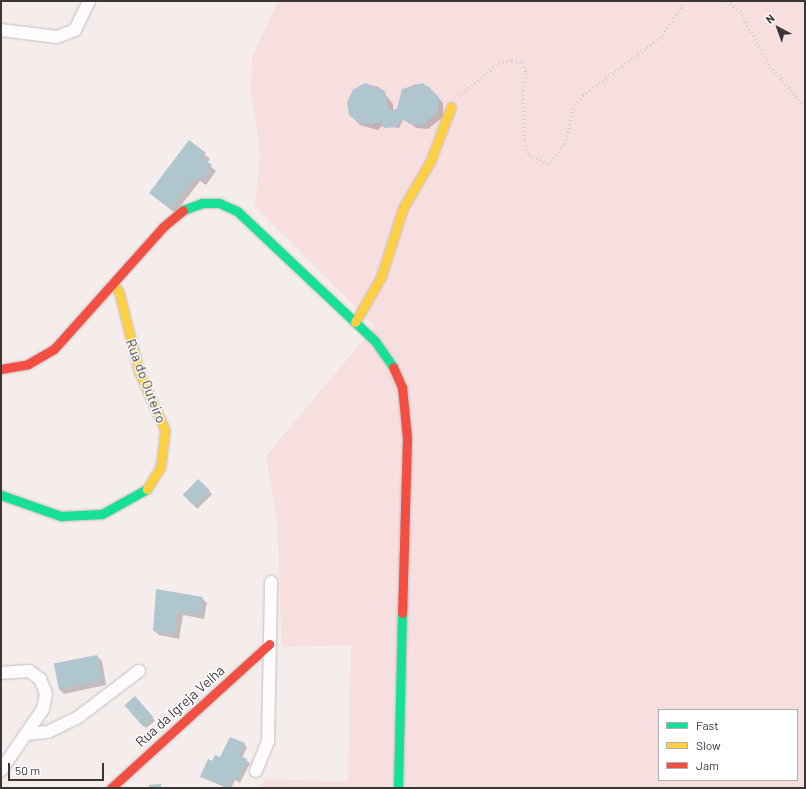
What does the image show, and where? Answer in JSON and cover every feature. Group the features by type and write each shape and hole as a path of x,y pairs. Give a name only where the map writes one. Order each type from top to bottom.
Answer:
{"street":[{"path":"1,30 58,37 75,30 88,1"},
{"path":"355,322 380,276 403,208 430,162 451,107"},
{"path":"1,369 28,364 54,349 182,210 202,203 220,203 237,211 355,322 390,360 402,387 407,438 398,788"},
{"name":"Rua do Outeiro","path":"1,495 61,516 102,514 124,504 149,487 160,468 165,448 165,430 139,372 119,292 113,284"},
{"path":"256,771 268,742 272,684 269,644 271,582"},
{"name":"Rua da Igreja Velha","path":"111,788 269,644"},
{"path":"1,673 29,671 40,680 46,694 43,709 1,770"},
{"path":"26,734 48,732 77,718 139,671"}],"path":[{"path":"451,107 463,90 499,63 512,60 523,63 527,74 523,91 525,141 529,155 548,164 565,144 573,109 583,95 660,38 685,1"},
{"path":"727,1 740,11 770,66 805,106"}],"shaded area":[{"path":"278,1 805,1 805,788 261,788 265,779 348,782 351,645 282,647 277,521 266,456 375,326 255,207 260,152 251,90 252,57"}],"building":[{"path":"365,83 385,91 389,110 397,109 402,89 423,83 439,97 438,112 423,125 410,124 402,119 397,127 384,128 380,123 360,124 349,115 347,102 353,90"},
{"path":"189,140 206,153 202,158 212,165 200,181 195,177 170,209 149,193"},
{"path":"198,479 210,490 195,506 183,495"},
{"path":"156,589 203,597 200,614 178,611 174,635 153,631"},
{"path":"97,655 102,681 59,689 54,663"},
{"path":"135,696 153,717 143,726 124,705"},
{"path":"230,737 245,743 239,755 247,759 237,781 231,778 227,787 200,777 208,759 212,761 215,755 220,757"},
{"path":"161,784 161,788 149,788 149,785"}],"traffic: fast":[{"path":"183,210 202,203 219,203 237,211 375,341 393,367"},
{"path":"1,495 61,516 102,514 147,489"},
{"path":"398,788 402,613"}],"traffic: slow":[{"path":"355,322 381,277 403,208 430,162 451,107"},
{"path":"113,284 119,292 139,372 165,430 160,468 147,489"}],"traffic: jam":[{"path":"1,369 28,364 54,349 163,227 183,210"},
{"path":"393,367 402,387 407,438 402,613"},
{"path":"111,788 269,644"}]}
